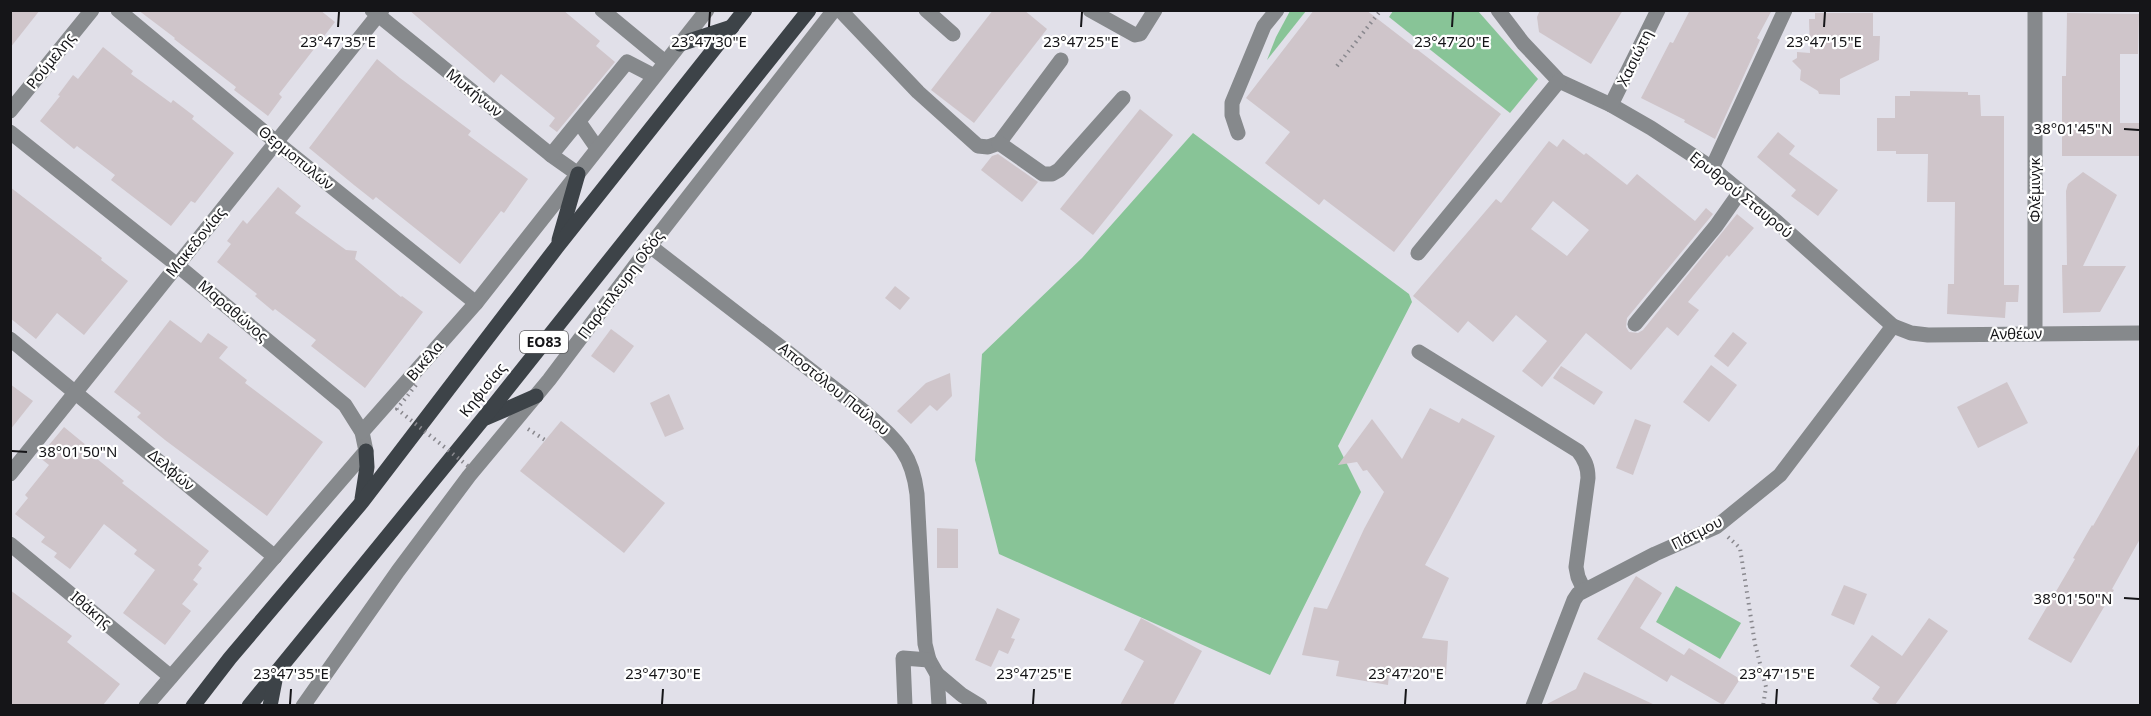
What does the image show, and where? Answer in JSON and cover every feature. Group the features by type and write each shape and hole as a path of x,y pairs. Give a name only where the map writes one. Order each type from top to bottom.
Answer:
{"main road":[{"name":"Κηφισίας","path":"193,705 362,502 557,248 745,10"},
{"name":"Κηφισίας","path":"249,705 483,419 809,10"},
{"path":"680,44 732,27"},
{"path":"557,248 578,174"},
{"path":"483,419 536,396"},
{"path":"362,502 367,466 366,451"},
{"path":"270,705 276,672"}],"street":[{"name":"Ρούμελης","path":"10,111 92,10"},
{"name":"Θερμοπυλών","path":"118,10 276,142 477,303"},
{"path":"602,10 665,62"},
{"name":"Βικέλα","path":"362,432 477,303 706,10"},
{"name":"Παράπλευρη Οδός","path":"303,705 469,476 536,396 834,10"},
{"path":"840,10 918,92 978,146 988,147 999,143 1061,60"},
{"path":"926,10 953,34"},
{"path":"1090,10 1135,35 1140,34 1155,10"},
{"path":"1238,133 1232,115 1232,103 1264,26 1276,10"},
{"name":"Ερυθρού Σταυρού","path":"1498,10 1523,43 1559,81 1611,105 1712,168 1893,326"},
{"name":"Χασιώτη","path":"1611,105 1658,10"},
{"path":"1712,168 1785,10"},
{"name":"Φλέμινγκ","path":"2035,10 2035,333"},
{"name":"Μακεδονίας","path":"10,474 377,12"},
{"name":"Μυκήνων","path":"377,12 551,155 578,174"},
{"path":"551,155 627,62 654,76"},
{"path":"1418,253 1559,81"},
{"path":"999,143 1043,174 1052,174 1059,170 1123,98"},
{"path":"579,122 597,148"},
{"name":"Μαραθώνος","path":"10,132 177,265 345,405 362,432"},
{"path":"1635,324 1716,226 1740,192"},
{"name":"Αποστόλου Παύλου","path":"650,246 866,412 894,437 908,458 915,476 917,494 925,644 929,660 937,675 939,705"},
{"name":"Ανθέων","path":"1893,326 1911,333 1928,335 2140,333"},
{"name":"Πάτμου","path":"1533,705 1574,600 1584,590 1655,554 1716,527 1780,475 1893,326"},
{"name":"Δελφών","path":"10,339 275,556"},
{"path":"1419,352 1578,452 1584,459 1588,467 1588,478 1576,567 1584,590"},
{"path":"146,705 366,451 362,432"},
{"name":"Ιθάκης","path":"10,544 171,677"},
{"path":"904,705 903,658 929,660"},
{"path":"937,675 962,696 980,705"}],"path":[{"path":"1337,66 1381,10"},
{"path":"416,385 397,409 472,470"},
{"path":"522,424 545,440"},
{"path":"1716,527 1740,548 1755,644 1766,687 1763,705"}],"green space":[{"path":"1290,11 1306,11 1267,60 1276,37"},
{"path":"1393,11 1478,11 1538,79 1510,113 1389,17"},
{"path":"1193,133 1409,294 1412,302 1338,446 1361,492 1270,675 999,554 975,460 982,354 1082,258"},
{"path":"1676,586 1741,623 1720,659 1656,622"}],"building":[{"path":"10,10 40,10 10,48"},
{"path":"138,10 320,10 335,22 279,94 282,97 268,116 234,90 236,87"},
{"path":"409,10 563,10 600,41 596,46 615,62 557,132 549,126 555,118 501,74 494,83"},
{"path":"993,10 1024,10 1047,29 974,123 931,90"},
{"path":"1314,10 1366,10 1501,114 1394,252 1324,199 1319,205 1265,163 1290,132 1246,98"},
{"path":"1540,10 1623,10 1591,64 1539,32 1537,17"},
{"path":"1690,10 1772,10 1757,38 1760,40 1715,139 1684,122 1685,120 1641,98 1670,42 1673,43"},
{"path":"1815,13 1873,13 1873,36 1880,36 1879,60 1840,79 1840,95 1819,94 1818,91 1800,80 1801,70 1792,61 1797,58 1797,52 1810,53 1809,19 1815,19"},
{"path":"2067,13 2139,14 2138,54 2120,54 2120,123 2140,123 2140,156 2062,156 2062,76 2066,76"},
{"path":"103,47 133,71 131,74 171,103 173,100 194,116 192,119 234,153 195,203 191,201 171,226 111,180 115,175 77,146 74,149 40,121 73,75 78,79"},
{"path":"377,59 471,131 468,135 528,179 504,213 501,211 460,264 376,197 373,200 309,148"},
{"path":"1910,91 1968,92 1968,95 1980,95 1981,116 2004,116 2004,285 2019,285 2018,302 2006,302 2005,318 1947,314 1948,284 1954,284 1955,202 1927,202 1928,154 1896,154 1896,151 1877,151 1877,118 1895,118 1895,96 1910,96"},
{"path":"1140,109 1173,135 1093,235 1060,209"},
{"path":"1778,132 1795,146 1789,154 1838,190 1818,216 1791,196 1796,190 1757,157"},
{"path":"1563,139 1584,155 1586,153 1627,185 1637,174 1695,221 1706,208 1713,214 1627,318 1626,327 1629,332 1638,333 1643,330 1737,214 1754,228 1729,257 1727,255 1688,302 1699,310 1678,336 1667,327 1631,370 1586,333 1542,387 1522,371 1547,341 1516,315 1493,342 1468,321 1458,333 1413,296 1496,199 1501,203 1549,141 1557,147","holes":["1553,201 1589,230 1567,256 1531,229"]},
{"path":"998,154 1038,182 1022,202 981,170 992,156"},
{"path":"2083,172 2117,195 2083,266 2126,266 2100,312 2063,313 2062,265 2067,265 2066,191 2068,184"},
{"path":"10,187 128,281 84,335 57,313 36,339 10,318"},
{"path":"278,187 301,206 295,213 346,250 357,251 355,259 423,312 365,388 311,346 316,340 275,309 273,311 255,296 257,294 217,262 231,244 227,241 243,220 247,224"},
{"path":"895,286 910,298 900,310 885,298"},
{"path":"170,320 201,343 208,333 228,347 219,358 247,380 245,383 323,442 267,516 165,440 137,417 141,413 114,392"},
{"path":"611,329 634,346 614,373 591,356"},
{"path":"1733,332 1747,343 1728,367 1714,356"},
{"path":"1711,365 1737,385 1709,422 1683,402"},
{"path":"1561,366 1603,392 1594,405 1553,378"},
{"path":"950,373 952,396 937,411 930,405 911,424 897,411 926,383"},
{"path":"2007,382 2028,423 1978,448 1957,407"},
{"path":"10,384 33,401 10,430"},
{"path":"669,394 684,429 665,437 650,403"},
{"path":"1430,408 1459,423 1462,418 1495,436 1425,565 1449,578 1422,638 1448,641 1446,675 1413,673 1412,678 1389,674 1388,685 1336,676 1339,661 1302,655 1314,607 1327,609 1384,492 1367,470 1363,471 1357,462 1338,465 1372,419 1402,459"},
{"path":"1635,419 1651,425 1633,475 1616,468"},
{"path":"561,421 665,503 624,553 520,471"},
{"path":"64,427 98,455 96,458 124,481 122,483 209,551 198,565 202,568 193,580 198,584 182,604 191,611 165,645 123,613 155,570 134,554 137,550 104,524 70,569 54,557 57,553 41,542 45,537 15,514 28,498 25,495 49,465 39,457"},
{"path":"2140,443 2140,539 2112,589 2114,590 2071,663 2028,639"},
{"path":"937,528 958,529 958,568 937,568"},
{"path":"1636,576 1662,593 1640,628 1684,655 1689,648 1740,679 1723,705 1671,675 1667,682 1597,639"},
{"path":"1844,585 1867,594 1854,625 1831,615"},
{"path":"10,590 72,636 67,642 120,684 103,705 10,705"},
{"path":"997,608 1020,619 1011,638 1015,639 1008,654 999,650 991,667 975,660"},
{"path":"1141,618 1202,651 1173,705 1120,705 1144,661 1124,650"},
{"path":"1929,618 1948,631 1895,705 1881,705 1872,699 1880,687 1850,666 1872,635 1902,656"},
{"path":"1584,672 1655,705 1545,705 1576,689"}]}
